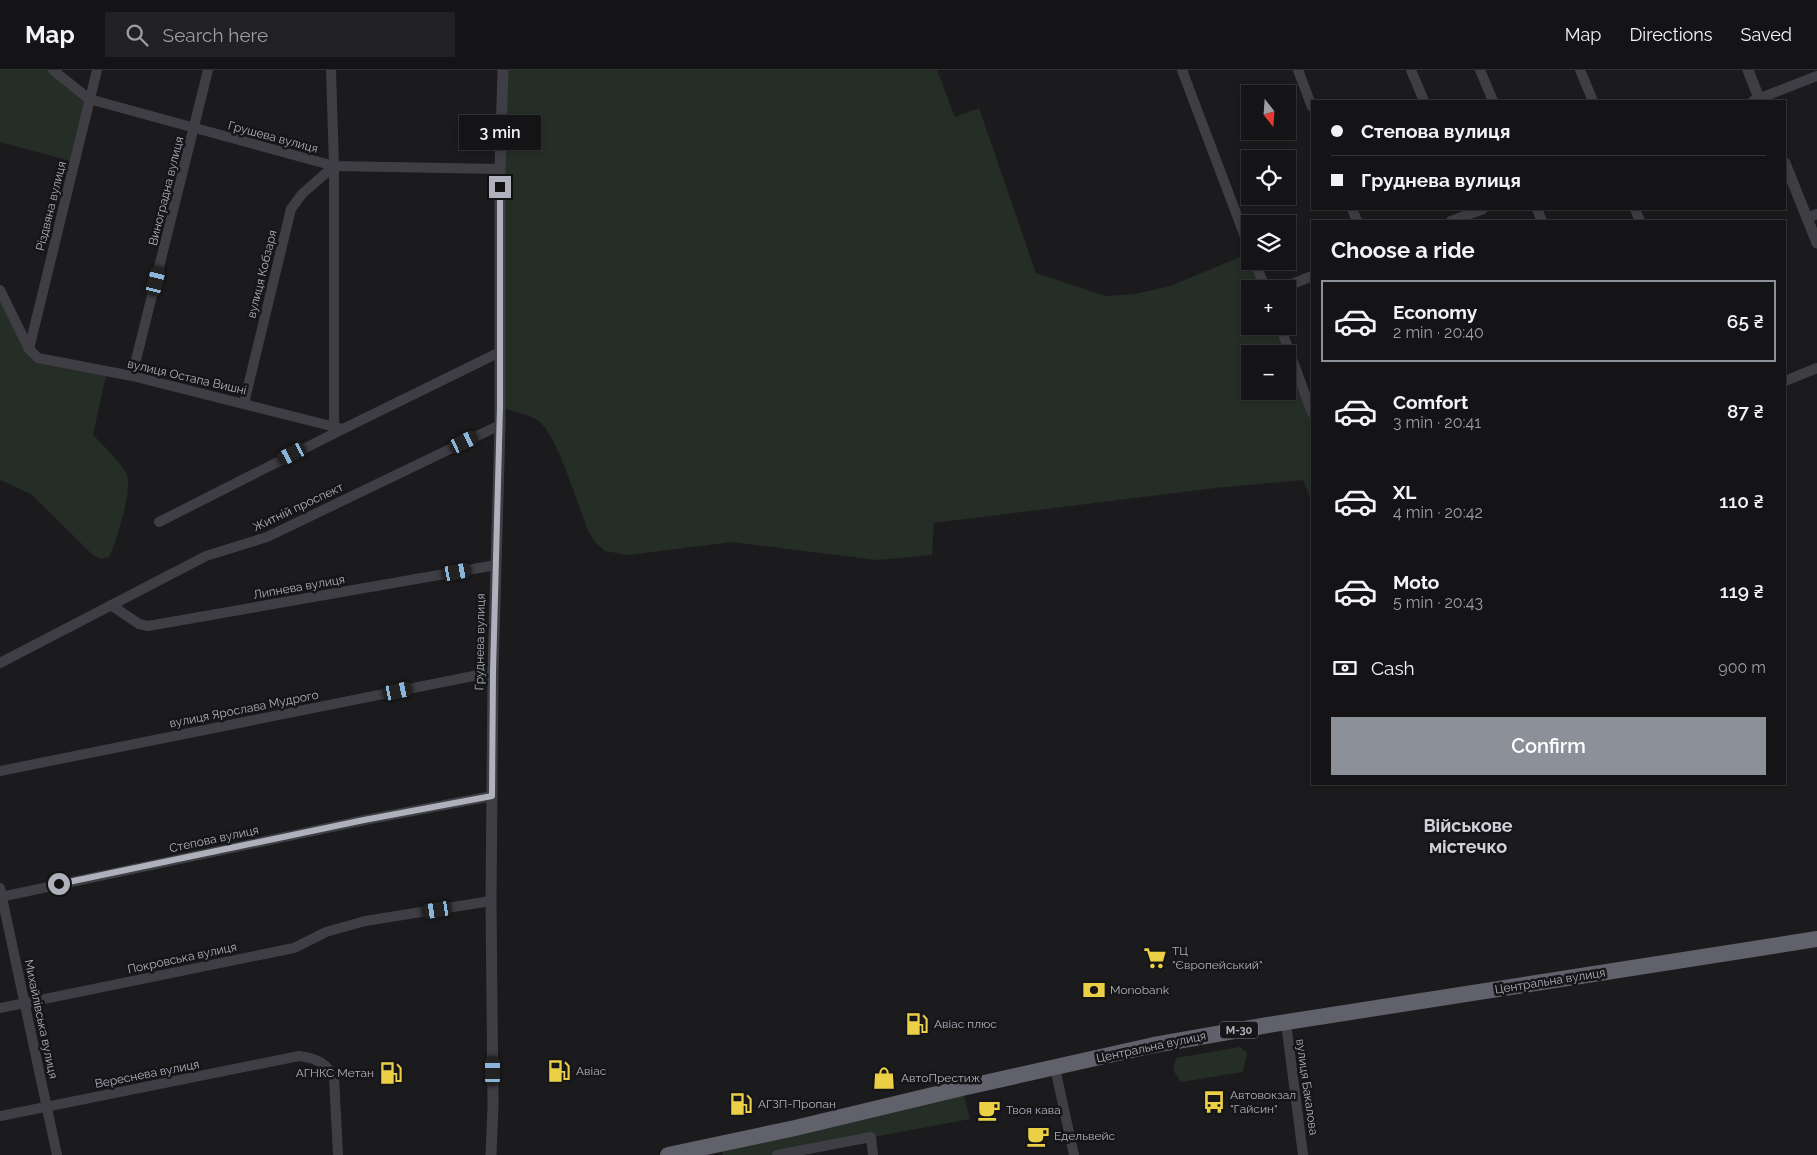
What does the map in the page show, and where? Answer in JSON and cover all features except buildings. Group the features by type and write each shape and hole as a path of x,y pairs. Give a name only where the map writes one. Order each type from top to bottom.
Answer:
{"highway":[{"name":"Центральна вулиця","path":"668,1155 796,1128 1154,1045 1817,939"}],"street":[{"name":"Грушева вулиця","path":"53,70 90,99 334,166 500,169"},
{"name":"Різдвяна вулиця","path":"29,348 97,70"},
{"name":"Виноградна вулиця","path":"132,376 208,70"},
{"path":"331,70 339,428"},
{"name":"Груднева вулиця","path":"492,1155 493,1018 491,901 493,672 500,425 500,169 504,70"},
{"path":"1182,70 1241,226"},
{"path":"1298,70 1311,104"},
{"path":"1411,70 1424,100"},
{"path":"1480,70 1493,100"},
{"path":"1580,70 1593,100"},
{"path":"1748,70 1758,100 1817,76"},
{"path":"1786,165 1812,216 1817,243"},
{"name":"вулиця Кобзаря","path":"244,403 291,209 302,194 334,166"},
{"path":"1453,220 1469,211"},
{"path":"1296,282 1311,276"},
{"path":"0,290 29,348"},
{"path":"1283,335 1311,410"},
{"name":"вулиця Остапа Вишні","path":"29,348 38,358 132,376 339,428"},
{"path":"158,522 339,428 500,352"},
{"path":"1786,381 1817,368"},
{"name":"Житній проспект","path":"0,663 206,556 267,537 500,425"},
{"name":"Липнева вулиця","path":"111,605 139,624 148,626 496,565"},
{"name":"вулиця Ярослава Мудрого","path":"0,771 493,672"},
{"name":"Степова вулиця","path":"1,894 364,820 492,796"},
{"name":"Михайлівська вулиця","path":"1,894 57,1155"},
{"name":"Покровська вулиця","path":"0,1008 294,948 326,932 365,921 491,901"},
{"name":"вулиця Бакалова","path":"1286,1023 1303,1155"},
{"name":"Вереснева вулиця","path":"0,1116 299,1056 321,1062 329,1068 334,1077 338,1155"},
{"path":"1055,1068 1074,1155"},
{"path":"777,1155 871,1137 874,1155"}],"shaded area":[{"path":"0,70 53,70 89,99 74,162 0,142"},
{"path":"503,70 937,70 955,117 979,108 1036,273 1105,296 1135,294 1170,286 1241,257 1241,270 1255,270 1261,280 1241,280 1241,335 1283,335 1287,345 1241,345 1241,400 1296,400 1296,370 1311,410 1311,500 1303,480 1215,488 934,523 932,555 877,560 732,542 628,555 605,551 589,533 568,474 554,443 547,430 527,415 500,407"},
{"path":"0,295 32,354 107,371 93,435 120,464 126,473 128,481 123,515 109,557 101,559 93,555 31,494 0,480"},
{"path":"1240,1047 1247,1053 1243,1072 1181,1082 1173,1070 1176,1058"},
{"path":"962,1088 970,1119 777,1155 723,1155 721,1144"}],"place":[{"name":"ТЦ \"Європейський\"","path":"1155,958"},
{"name":"Monobank","path":"1094,990"},
{"name":"Авіас плюс","path":"917,1024"},
{"name":"Авіас","path":"559,1071"},
{"name":"АГНКС Метан","path":"391,1073"},
{"name":"АвтоПрестиж","path":"884,1078"},
{"name":"Автовокзал \"Гайсин\"","path":"1214,1102"},
{"name":"АГЗП-Пропан","path":"741,1104"},
{"name":"Твоя кава","path":"989,1110"},
{"name":"Едельвейс","path":"1038,1136"}],"district":[{"name":"Військове містечко","path":"1468,836"}],"route":[{"path":"59,884 364,820 492,796 493,672 500,407 500,187"}]}
